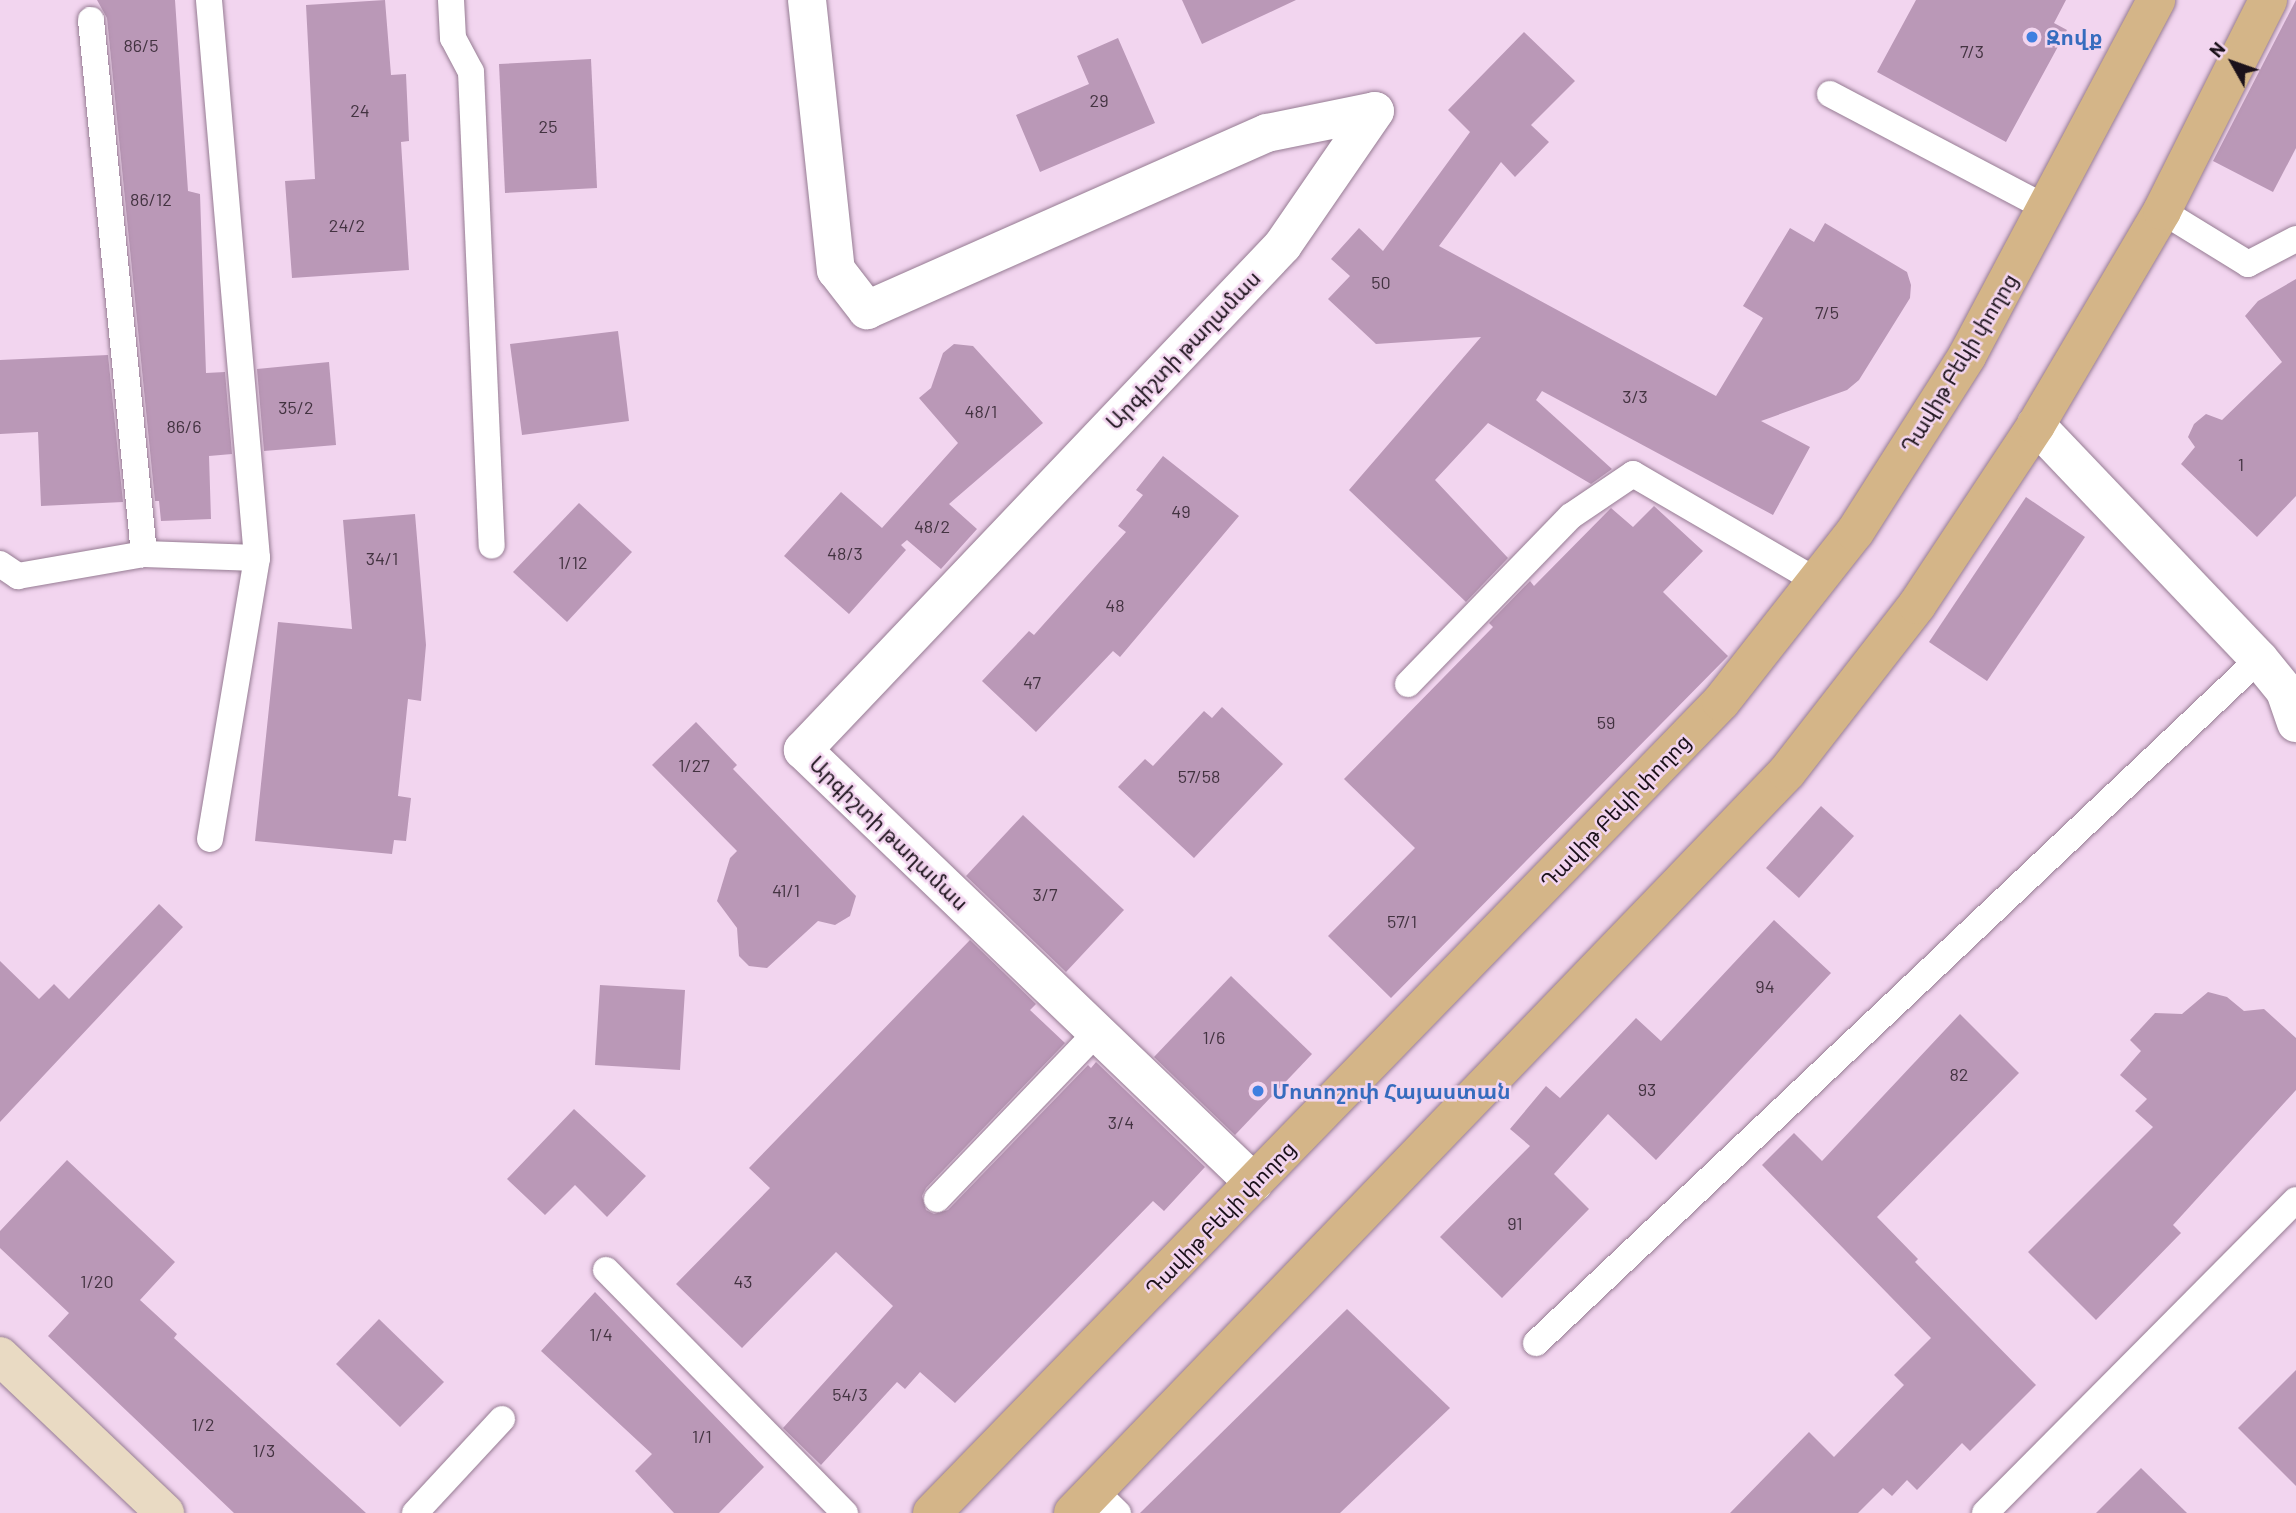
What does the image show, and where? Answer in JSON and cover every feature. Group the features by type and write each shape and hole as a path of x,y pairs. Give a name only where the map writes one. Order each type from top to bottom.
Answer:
{"main road":[{"name":"Դավիթ Բեկի փողոց","path":"932,1513 1721,702 1856,532 1967,356 2048,209 2156,0"},
{"path":"1095,1506 1787,772 1917,605 2036,425 2162,211 2268,0"}],"street":[{"name":"Արգիշտի թաղամաս","path":"807,0 836,270 867,310 1267,133 1375,111 1283,245 803,750 1254,1183"},
{"path":"2036,425 2259,659 2285,691 2296,723"},
{"path":"0,1356 165,1513"}],"lane":[{"path":"209,0 257,558 210,839"},
{"path":"451,0 453,38 471,72 492,546"},
{"path":"92,20 144,554"},
{"path":"1830,94 2048,209"},
{"path":"2162,211 2248,264 2296,239"},
{"path":"1408,684 1571,516 1633,474 1816,581"},
{"path":"0,564 18,576 144,554 257,558"},
{"path":"1536,1343 2259,659"},
{"path":"937,1199 1096,1033"},
{"path":"1985,1513 2296,1200"},
{"path":"606,1270 845,1513"},
{"path":"415,1513 502,1419"}],"building":[{"path":"97,0 175,0 188,191 200,194 206,373 225,372 232,454 209,456 211,519 161,521 159,501 155,501 107,18"},
{"path":"385,0 391,75 406,74 409,141 401,142 409,270 292,278 285,181 315,179 306,5"},
{"path":"1182,0 1296,0 1202,44"},
{"path":"1916,0 2066,0 2054,23 2067,30 2006,142 1877,72"},
{"path":"2296,0 2296,148 2273,192 2213,161"},
{"path":"1524,32 1575,81 1531,125 1549,142 1515,177 1501,162 1439,246 1716,396 1763,318 1743,306 1790,228 1814,242 1825,223 1907,272 1911,285 1910,298 1859,380 1847,390 1761,421 1810,447 1773,515 1542,391 1536,400 1612,469 1591,484 1488,423 1435,480 1508,558 1466,602 1349,490 1481,337 1376,344 1328,299 1350,276 1331,259 1359,228 1383,251 1470,132 1448,110"},
{"path":"1118,38 1155,123 1040,172 1016,115 1089,84 1077,56"},
{"path":"591,59 597,188 505,193 499,64"},
{"path":"2296,279 2296,496 2257,537 2181,464 2195,447 2188,437 2194,424 2206,414 2222,420 2282,362 2245,316 2258,301"},
{"path":"618,331 629,421 522,435 510,344"},
{"path":"954,344 973,346 1043,423 949,504 977,529 941,569 907,540 901,545 906,550 849,614 784,556 841,492 882,528 958,443 919,398 931,388 943,353"},
{"path":"108,355 123,502 41,506 38,432 0,434 0,360"},
{"path":"329,362 336,445 264,451 257,369"},
{"path":"1163,456 1239,516 1120,657 1113,651 1036,732 982,681 1029,631 1034,635 1126,532 1118,526 1143,495 1136,490"},
{"path":"2026,497 2085,537 1987,681 1929,642"},
{"path":"579,503 632,552 567,622 513,572"},
{"path":"1654,506 1703,551 1663,592 1728,656 1391,998 1328,936 1415,848 1344,779 1493,627 1489,623 1530,581 1534,586 1611,508 1633,527"},
{"path":"415,514 426,645 421,701 408,699 398,796 411,798 406,841 394,840 392,854 255,841 278,622 352,629 343,520"},
{"path":"1222,707 1283,764 1194,858 1118,787 1145,759 1153,766 1204,711 1212,718"},
{"path":"696,722 737,765 733,769 856,896 850,916 835,925 818,921 767,968 749,966 739,956 737,928 717,901 730,858 737,851 652,765"},
{"path":"1821,806 1854,836 1799,898 1766,868"},
{"path":"1023,815 1124,910 1066,972 966,876"},
{"path":"159,904 183,927 0,1122 0,961 39,999 54,984 69,999"},
{"path":"1774,920 1831,973 1656,1160 1608,1114 1554,1174 1589,1209 1502,1298 1440,1237 1530,1146 1510,1129 1546,1086 1560,1098 1636,1018 1661,1041"},
{"path":"970,940 1036,1004 1030,1010 1065,1043 926,1188 922,1196 926,1210 934,1214 948,1210 1088,1065 1091,1068 1096,1062 1205,1167 1164,1211 1153,1201 955,1403 920,1372 905,1389 897,1382 821,1465 783,1428 893,1306 836,1252 742,1348 676,1284 770,1188 749,1168"},
{"path":"1231,976 1312,1054 1235,1135 1154,1057"},
{"path":"600,985 685,990 680,1070 595,1065"},
{"path":"2208,992 2227,997 2244,1011 2264,1009 2296,1038 2296,1090 2173,1225 2181,1233 2096,1320 2028,1252 2153,1127 2135,1111 2147,1099 2120,1075 2141,1051 2130,1040 2155,1013 2182,1014"},
{"path":"1960,1014 2019,1073 1877,1217 1918,1259 1915,1262 2036,1385 1970,1451 1962,1443 1917,1490 1907,1480 1892,1496 1883,1488 1858,1513 1730,1513 1809,1432 1834,1457 1904,1385 1894,1375 1931,1338 1762,1165 1794,1133 1822,1161"},
{"path":"574,1109 646,1176 607,1217 575,1185 545,1215 507,1179"},
{"path":"67,1160 175,1262 140,1300 177,1334 174,1338 366,1513 234,1513 48,1336 69,1313 0,1248 0,1231"},
{"path":"595,1292 764,1467 719,1513 674,1513 635,1471 652,1454 541,1351"},
{"path":"1347,1309 1450,1408 1340,1513 1140,1513"},
{"path":"379,1319 444,1382 400,1427 336,1364"},
{"path":"2296,1370 2296,1486 2238,1428"},
{"path":"2141,1468 2187,1513 2096,1513"}],"place":[{"name":"Զովք","path":"2032,37"},
{"name":"Մոտոշոփ Հայաստան","path":"1258,1091"}]}
